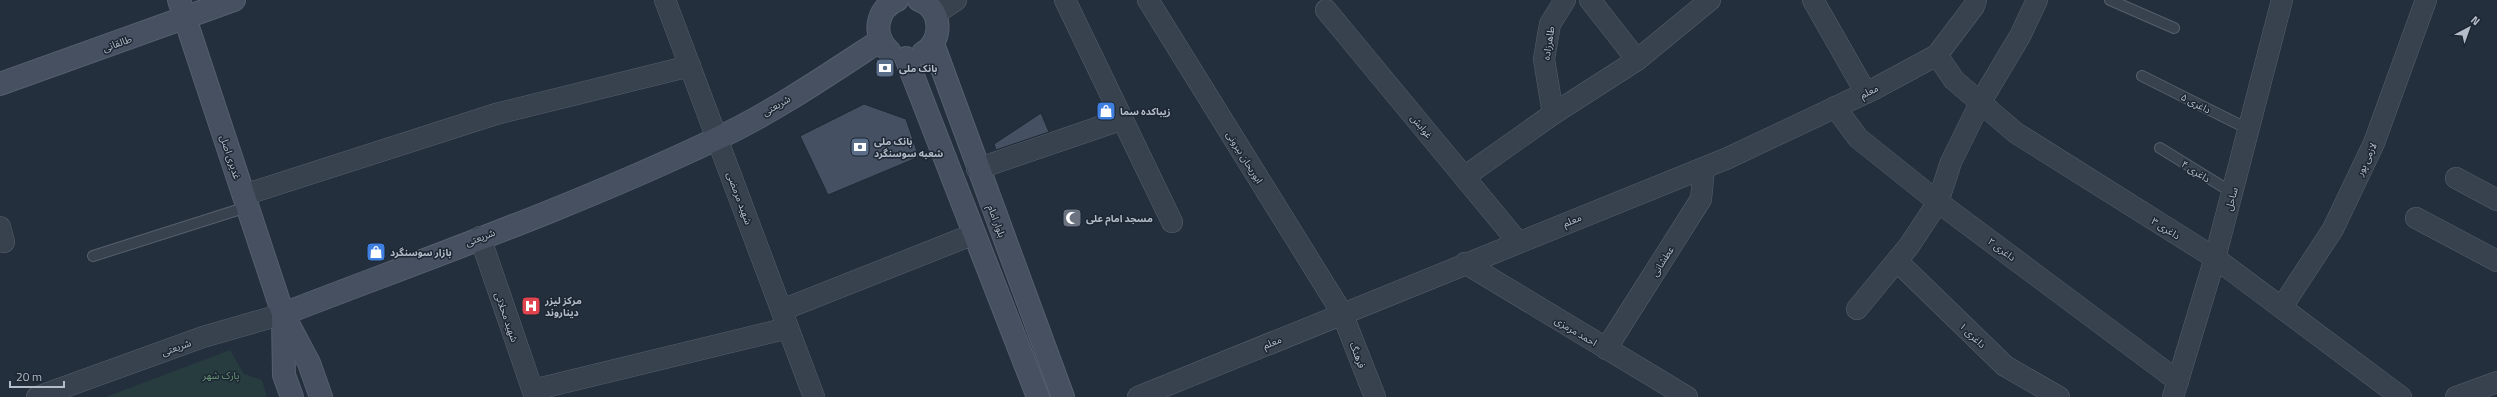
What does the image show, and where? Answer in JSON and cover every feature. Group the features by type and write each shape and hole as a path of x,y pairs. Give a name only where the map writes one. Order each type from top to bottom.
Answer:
{"main road":[{"name":"طالقانی","path":"0,84 182,9 234,0"},
{"path":"890,2 878,22 881,40 891,52 906,58 921,54 933,44 938,30 935,14 930,7 919,0"},
{"name":"غدیری اصل","path":"182,9 283,314 309,363 321,397"},
{"name":"شریعتی","path":"283,314 614,184 718,139 813,84 881,40"},
{"name":"بلوار امام","path":"933,44 977,169 1063,397"},
{"path":"906,58 1038,397"},
{"name":"غدیری اصل","path":"283,314 284,375 292,397"}],"street":[{"name":"شهید مرمضی","path":"665,0 814,397"},
{"path":"935,14 956,0"},
{"path":"1065,0 1172,222"},
{"name":"ابوریحان بیرونی","path":"1148,0 1342,314"},
{"name":"طاهرزاده","path":"1553,114 1544,59 1550,24 1565,0"},
{"path":"1590,0 1637,60"},
{"path":"1464,177 1553,114 1637,60 1710,0"},
{"path":"1813,0 1866,93"},
{"name":"معلم","path":"1138,397 1465,263 1704,168 1866,93 1936,54 1974,6 1976,0"},
{"path":"1856,309 1897,261 1938,202 1950,162 1980,103 2020,36 2037,0"},
{"name":"ساحل","path":"2176,389 2233,193 2282,0"},
{"name":"لازمی پور","path":"2282,307 2333,229 2374,143 2426,0"},
{"name":"غوابش","path":"1326,10 1518,242"},
{"name":"داغری ۳","path":"1936,54 1954,80 2016,133 2215,258 2401,397"},
{"path":"246,201 496,114 690,66"},
{"name":"داغری ۲","path":"1835,107 1858,138 2176,389"},
{"path":"977,169 1122,119"},
{"name":"عطشانی","path":"1606,349 1700,199 1704,168"},
{"path":"2456,178 2497,200"},
{"path":"2416,218 2497,261"},
{"path":"534,394 785,319 974,234"},
{"name":"شهید محلاتی","path":"480,237 534,394"},
{"name":"داغری ۱","path":"1897,261 2005,366 2059,397"},
{"name":"احمد مرمزی","path":"1465,263 1687,397"},
{"name":"شریعتی","path":"36,397 203,337 283,314"},
{"name":"فرهنگ","path":"1342,314 1375,397"},
{"path":"2456,397 2497,382"}],"lane":[{"path":"2110,0 2174,28"},
{"name":"داغری ۵","path":"2142,76 2250,130"},
{"name":"داغری ۴","path":"2160,148 2233,193"},
{"path":"93,256 246,201"}],"green space":[{"name":"پارک شهر","path":"230,350 244,374 262,380 267,397 106,397"}],"building":[{"name":"بانک ملی شعبه سوسنگرد","path":"864,104 906,119 919,157 828,195 800,136"},
{"path":"1041,113 1049,132 996,150 994,144"}],"place":[{"name":"بانک ملی","path":"885,68"},
{"name":"زیباکده سما","path":"1106,111"},
{"name":"بانک ملی شعبه سوسنگرد","path":"860,147"},
{"name":"مسجد امام علی","path":"1072,218"},
{"name":"بازار سوسنگرد","path":"376,252"},
{"name":"مرکز لیزر دیناروند","path":"531,306"}]}
